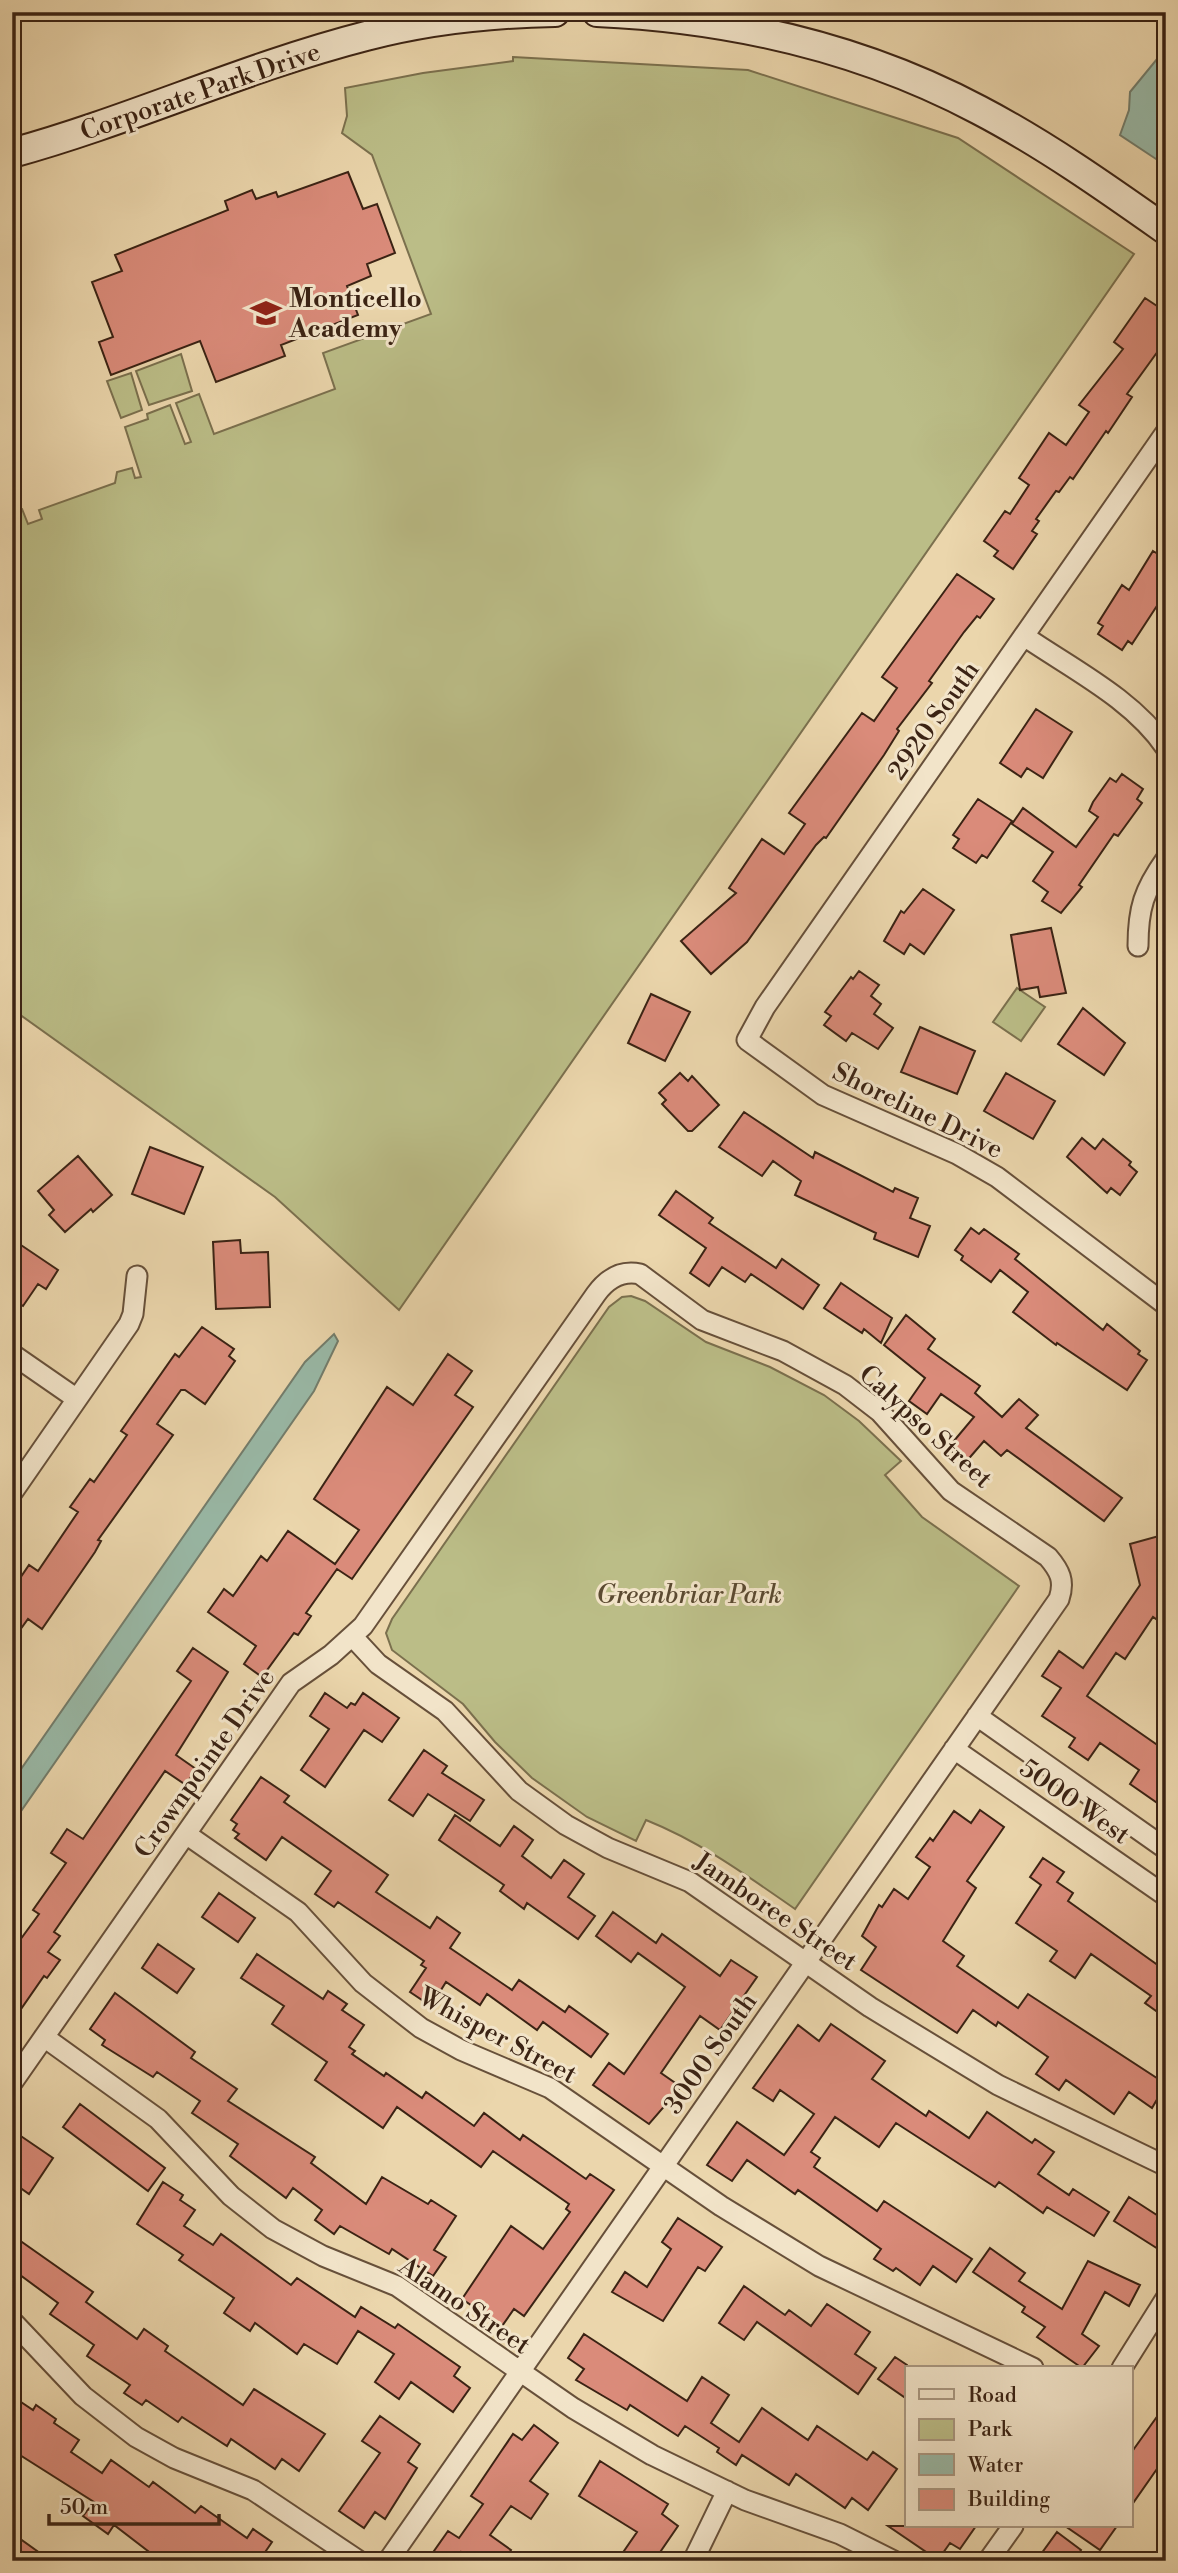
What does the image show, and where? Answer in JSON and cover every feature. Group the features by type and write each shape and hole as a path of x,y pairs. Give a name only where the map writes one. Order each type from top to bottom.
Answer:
{"street":[{"name":"Corporate Park Drive","path":"12,153 88,131 294,57 368,35 483,16 555,12"},
{"path":"597,12 676,17 729,25 801,41 889,70 978,109 1027,137 1166,230"},
{"name":"2920 South","path":"747,1040 765,1007 1166,432"},
{"path":"1024,636 1126,706 1147,724 1166,748"},
{"path":"1138,946 1138,912 1150,882 1166,859"},
{"name":"Shoreline Drive","path":"747,1040 823,1094 957,1154 997,1177 1166,1305"},
{"name":"Crownpointe Drive","path":"12,2082 291,1683 353,1637 374,1612 596,1294 611,1278 630,1272 640,1274"},
{"name":"Calypso Street","path":"640,1274 702,1320 793,1356 845,1385 898,1429 951,1490 1048,1558 1059,1570"},
{"path":"12,1493 129,1324 133,1314 137,1276"},
{"path":"12,1353 77,1399"},
{"name":"3000 South","path":"388,2561 1059,1599 1062,1589 1059,1570"},
{"name":"Jamboree Street","path":"353,1637 378,1664 444,1711 508,1781 539,1806 586,1837 678,1875 912,2034 998,2085 1166,2166"},
{"name":"5000 West","path":"977,1716 1166,1849"},
{"name":"5000 West","path":"954,1749 1166,1896"},
{"name":"Whisper Street","path":"186,1834 298,1912 363,1983 399,2014 461,2050 540,2082 663,2167 819,2266 1029,2366"},
{"name":"Alamo Street","path":"44,2038 158,2119 216,2182 273,2229 323,2256 397,2286 519,2372 617,2436 727,2491 840,2534 894,2561"},
{"path":"1123,2366 1166,2298"},
{"path":"12,2321 75,2388 127,2430 174,2458 253,2490 359,2561"},
{"path":"693,2561 727,2491"},
{"path":"988,2561 1012,2528"}],"green space":[{"path":"513,57 748,70 958,138 1134,254 399,1310 275,1197 12,1009 12,510 22,509 28,524 42,519 39,510 115,483 117,472 132,468 135,478 141,477 125,427 148,419 147,414 170,405 185,444 191,442 176,403 199,394 214,434 335,389 323,353 431,314 372,155 342,133 347,116 345,88 423,73 513,61"},
{"path":"181,354 192,391 149,405 136,371"},
{"path":"131,373 142,410 121,418 107,381"},
{"path":"1017,988 1045,1007 1021,1041 993,1022"},
{"name":"Greenbriar Park","path":"631,1296 645,1301 706,1342 770,1367 824,1395 859,1421 901,1461 885,1475 922,1517 1019,1586 795,1909 723,1860 686,1838 646,1820 636,1841 587,1817 532,1778 495,1742 463,1704 392,1650 386,1633 392,1619 609,1307 622,1297"}],"water":[{"path":"1166,48 1166,145 1156,159 1120,135 1129,110 1130,92"},
{"path":"334,1334 338,1341 314,1391 12,1824 12,1782 305,1362"}],"building":[{"name":"Monticello Academy","path":"348,172 363,209 377,204 395,253 367,264 371,276 347,286 358,315 281,345 285,356 216,382 200,341 111,375 99,342 113,337 92,282 122,271 115,255 228,210 225,201 252,190 256,199 276,192 278,197"},
{"path":"1145,298 1166,312 1166,340 1127,394 1132,397 1108,433 1106,431 1073,479 1070,477 1059,492 1056,491 1036,519 1039,521 1032,531 1037,534 1013,569 994,556 998,551 984,541 1005,511 1010,514 1029,485 1019,478 1049,433 1066,445 1089,412 1079,405 1123,349 1114,342"},
{"path":"1153,551 1166,559 1166,592 1132,644 1128,641 1122,650 1098,634 1103,626 1098,623 1122,585 1129,590"},
{"path":"957,574 994,599 980,618 977,616 964,632 929,681 932,683 897,729 899,731 884,755 826,838 816,845 747,942 711,974 681,941 736,893 729,888 762,839 784,854 805,824 789,813 862,713 874,721 897,688 882,677"},
{"path":"1036,709 1072,732 1043,778 1027,768 1021,777 1000,763"},
{"path":"1122,774 1143,789 1137,799 1142,803 1118,836 1114,834 1079,885 1082,887 1061,913 1042,901 1048,892 1033,881 1053,852 1012,824 1023,808 1076,847 1098,817 1089,811 1093,802 1110,778 1116,782"},
{"path":"978,799 1012,821 987,858 982,855 976,863 953,848 959,839 953,835"},
{"path":"923,889 954,910 924,954 910,944 904,954 884,941 901,911 904,913"},
{"path":"1051,928 1066,993 1040,997 1038,987 1020,990 1011,935"},
{"path":"859,971 879,985 871,996 881,1004 874,1014 893,1028 878,1049 852,1033 846,1041 824,1025 831,1016 825,1012 851,977 853,979"},
{"path":"651,994 690,1012 665,1061 628,1043"},
{"path":"1083,1008 1125,1043 1104,1075 1058,1044"},
{"path":"920,1027 975,1051 957,1094 901,1072"},
{"path":"680,1073 688,1081 692,1076 719,1105 692,1131 688,1131 662,1104 666,1100 659,1093"},
{"path":"1006,1073 1055,1101 1033,1139 984,1111"},
{"path":"744,1112 813,1158 815,1152 893,1192 895,1188 918,1198 910,1218 930,1226 918,1257 874,1239 876,1233 795,1195 801,1181 773,1161 762,1176 719,1147"},
{"path":"1082,1138 1095,1149 1103,1139 1131,1162 1129,1165 1137,1172 1120,1195 1111,1188 1107,1193 1067,1157"},
{"path":"150,1147 203,1167 184,1214 132,1194"},
{"path":"78,1156 112,1195 65,1232 49,1215 54,1210 38,1191"},
{"path":"676,1191 713,1218 709,1223 776,1268 782,1259 819,1285 803,1309 751,1274 745,1282 722,1267 709,1286 690,1273 706,1248 659,1215"},
{"path":"971,1228 979,1234 984,1229 1019,1254 1015,1259 1103,1330 1107,1324 1140,1351 1138,1354 1147,1360 1127,1390 1057,1343 1056,1345 1013,1312 1028,1292 1000,1270 991,1282 961,1260 963,1256 955,1250"},
{"path":"12,1239 58,1270 46,1289 38,1284 23,1306 12,1299"},
{"path":"240,1240 241,1253 268,1252 270,1307 216,1309 213,1242"},
{"path":"841,1283 892,1318 881,1343 864,1329 862,1333 824,1308"},
{"path":"906,1315 935,1339 928,1349 980,1386 975,1393 1002,1417 1019,1399 1038,1415 1026,1428 1122,1498 1104,1521 1007,1450 1001,1456 984,1441 965,1463 948,1448 974,1417 941,1394 927,1414 909,1401 925,1378 884,1345"},
{"path":"202,1327 234,1349 229,1356 235,1361 205,1404 181,1390 157,1424 173,1435 98,1540 101,1541 95,1552 42,1629 28,1619 12,1641 12,1590 29,1565 38,1571 78,1512 70,1507 90,1479 94,1482 127,1435 121,1431 175,1354 179,1357"},
{"path":"448,1354 472,1371 455,1395 473,1407 352,1579 337,1569 306,1613 311,1616 298,1635 294,1633 262,1677 244,1664 256,1646 208,1612 224,1589 233,1596 261,1556 267,1561 288,1531 335,1564 359,1530 314,1499 387,1387 413,1405"},
{"path":"1166,1534 1166,1626 1153,1617 1125,1659 1116,1653 1087,1696 1166,1751 1166,1809 1130,1784 1139,1770 1100,1743 1088,1760 1069,1747 1075,1738 1042,1716 1061,1688 1042,1676 1059,1651 1083,1668 1140,1585 1130,1544"},
{"path":"193,1648 228,1672 176,1755 196,1769 186,1785 165,1771 54,1932 60,1936 48,1952 60,1960 47,1978 44,1976 12,2022 12,1951 39,1914 33,1910 66,1863 51,1853 67,1829 83,1839 191,1681 177,1671"},
{"path":"325,1693 347,1708 351,1703 355,1705 363,1693 399,1718 382,1742 364,1730 325,1787 301,1770 329,1729 310,1716"},
{"path":"424,1750 447,1766 442,1773 484,1800 470,1821 428,1794 413,1816 389,1800"},
{"path":"261,1777 289,1796 284,1802 388,1875 376,1892 430,1928 437,1917 460,1933 450,1948 512,1990 519,1980 565,2012 569,2006 608,2034 591,2057 543,2022 537,2030 487,1994 480,2005 446,1982 431,2006 410,1992 426,1968 421,1965 424,1961 338,1902 334,1907 315,1894 331,1871 282,1837 266,1860 235,1838 239,1834 233,1830 237,1824 231,1820"},
{"path":"980,1810 1004,1827 967,1881 976,1888 943,1941 964,1956 957,1966 1018,2008 1028,1994 1166,2084 1152,2108 1129,2092 1114,2114 1066,2080 1059,2090 1036,2074 1048,2057 998,2022 996,2026 973,2010 957,2033 861,1970 876,1947 862,1936 879,1905 882,1907 894,1889 908,1899 930,1867 916,1857 930,1838 933,1841 954,1811 971,1823"},
{"path":"455,1815 500,1846 514,1826 533,1840 522,1856 551,1878 564,1860 584,1874 568,1897 595,1916 578,1939 527,1903 524,1909 500,1891 504,1885 439,1840"},
{"path":"1043,1858 1064,1872 1057,1882 1073,1893 1068,1901 1166,1971 1166,2018 1145,2003 1151,1996 1091,1954 1075,1978 1050,1961 1057,1951 1016,1923 1041,1885 1030,1877"},
{"path":"219,1893 255,1918 238,1942 202,1917"},
{"path":"613,1912 656,1943 662,1934 720,1976 731,1960 757,1977 720,2030 700,2016 661,2073 681,2087 649,2124 593,2085 609,2063 624,2074 685,1987 638,1953 631,1962 596,1936"},
{"path":"158,1944 194,1969 177,1993 142,1968"},
{"path":"257,1954 323,1999 328,1991 347,2004 342,2010 364,2025 349,2047 355,2051 352,2054 384,2076 386,2073 422,2098 426,2092 474,2126 484,2113 520,2140 523,2135 586,2179 590,2174 614,2190 524,2316 514,2309 502,2326 462,2299 511,2226 543,2249 570,2212 566,2209 569,2204 493,2151 481,2167 397,2107 383,2128 315,2080 327,2062 272,2024 284,2006 241,1978"},
{"path":"115,1993 195,2052 191,2058 237,2089 228,2101 315,2157 311,2163 366,2204 382,2177 428,2204 431,2200 456,2216 434,2250 446,2257 433,2276 392,2249 389,2254 340,2226 334,2234 315,2220 322,2210 293,2188 286,2198 230,2156 238,2144 192,2113 200,2101 157,2072 153,2077 102,2045 105,2040 90,2029"},
{"path":"831,2024 885,2061 872,2079 926,2116 929,2111 969,2138 987,2112 1032,2143 1035,2139 1054,2152 1038,2174 1069,2195 1073,2189 1109,2212 1094,2236 1047,2207 1043,2213 999,2182 995,2187 896,2123 879,2147 835,2117 811,2152 820,2158 814,2167 877,2211 884,2201 972,2259 956,2282 933,2266 920,2285 896,2268 893,2271 874,2259 881,2249 798,2190 795,2194 747,2160 732,2181 707,2165 737,2122 784,2155 814,2114 780,2090 773,2101 753,2088 798,2025 819,2041"},
{"path":"80,2104 165,2168 148,2191 63,2127"},
{"path":"12,2130 53,2158 29,2194 12,2182"},
{"path":"163,2182 183,2195 180,2200 195,2210 184,2226 213,2245 221,2234 291,2285 297,2278 355,2317 361,2307 395,2328 398,2324 460,2367 454,2376 470,2388 453,2412 411,2382 399,2399 375,2382 394,2354 358,2331 337,2364 304,2344 297,2354 255,2323 250,2331 224,2313 234,2298 179,2260 183,2255 137,2224"},
{"path":"1129,2197 1166,2221 1166,2254 1114,2221"},
{"path":"678,2218 722,2247 705,2271 698,2267 663,2321 612,2292 625,2272 647,2287 671,2249 662,2242"},
{"path":"12,2235 93,2292 86,2302 137,2339 144,2329 168,2346 165,2351 243,2405 254,2389 325,2434 299,2471 282,2459 275,2469 231,2439 227,2446 182,2417 178,2422 146,2400 142,2405 124,2393 130,2385 87,2356 94,2345 50,2314 58,2303 12,2269"},
{"path":"990,2248 1025,2273 1019,2281 1062,2309 1088,2261 1140,2285 1129,2306 1105,2292 1082,2334 1099,2346 1084,2366 1079,2366 1037,2337 1045,2327 1022,2312 1025,2307 973,2272"},
{"path":"744,2286 785,2315 789,2310 811,2326 827,2304 870,2332 855,2354 876,2368 858,2394 757,2322 744,2340 719,2323"},
{"path":"584,2334 687,2401 702,2377 729,2395 711,2423 739,2442 762,2408 808,2440 817,2426 867,2460 873,2452 897,2469 868,2510 852,2498 845,2508 796,2474 789,2485 742,2455 736,2465 717,2452 719,2448 685,2426 678,2436 630,2405 627,2410 576,2380 584,2369 568,2358"},
{"path":"895,2357 907,2365 905,2398 878,2379"},
{"path":"12,2396 33,2410 36,2405 56,2419 54,2423 79,2440 71,2452 102,2473 111,2460 149,2487 153,2482 195,2513 201,2506 247,2538 253,2529 272,2542 259,2561 161,2561 114,2525 108,2534 83,2516 94,2502 12,2450"},
{"path":"1166,2404 1166,2456 1132,2505 1132,2452"},
{"path":"380,2416 420,2444 408,2462 417,2468 385,2519 375,2512 364,2528 339,2511 380,2453 362,2441"},
{"path":"534,2425 558,2443 530,2481 548,2494 531,2519 511,2506 490,2535 511,2550 504,2561 473,2561 461,2552 455,2561 449,2561 434,2551 448,2531 459,2538 483,2504 471,2496 513,2434 522,2440"},
{"path":"600,2461 668,2504 662,2514 678,2526 654,2561 639,2561 624,2551 637,2532 579,2496"},
{"path":"888,2526 975,2528 960,2549 950,2543 938,2560"},
{"path":"1068,2528 1116,2528 1100,2550"},
{"path":"1057,2532 1081,2550 1074,2561 1036,2561"},
{"path":"12,2533 51,2561 12,2561"}],"place":[{"name":"Monticello Academy","path":"266,313"}]}
